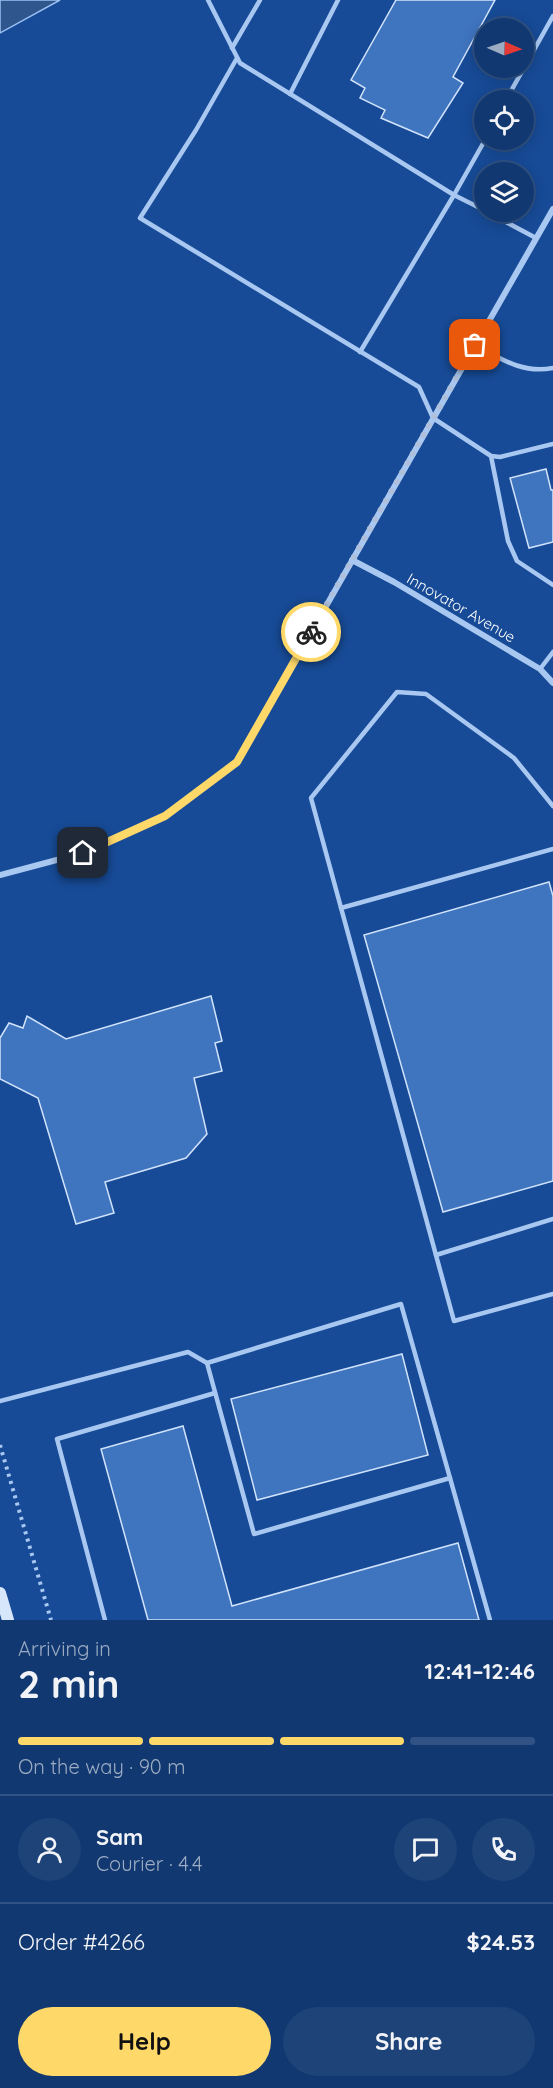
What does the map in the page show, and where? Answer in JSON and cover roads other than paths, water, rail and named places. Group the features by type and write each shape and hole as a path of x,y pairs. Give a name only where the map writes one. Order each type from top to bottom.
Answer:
{"street":[{"path":"0,875 83,853 165,816 237,762 553,209"},
{"name":"Innovator Avenue","path":"352,560 394,582 540,669 553,683"},
{"path":"0,1593 8,1620"}],"lane":[{"path":"208,0 240,63 454,195 474,205"},
{"path":"232,48 260,0"},
{"path":"290,94 338,0"},
{"path":"512,90 553,16"},
{"path":"237,58 196,130 140,218 419,387 434,418 491,456 500,457 553,444"},
{"path":"360,352 479,150"},
{"path":"506,222 536,238"},
{"path":"475,345 513,365 535,371 553,368"},
{"path":"491,456 508,541 517,561 553,585"},
{"path":"540,669 553,651"},
{"path":"553,806 514,758 426,694 397,692 311,798 454,1321 553,1294"},
{"path":"341,908 553,849"},
{"path":"436,1255 553,1219"},
{"path":"207,1363 401,1304 490,1620"},
{"path":"0,1401 188,1352 207,1363 254,1534 450,1478"},
{"path":"105,1620 57,1439 215,1393"}],"water":[{"path":"0,0 60,0 0,33"}]}
